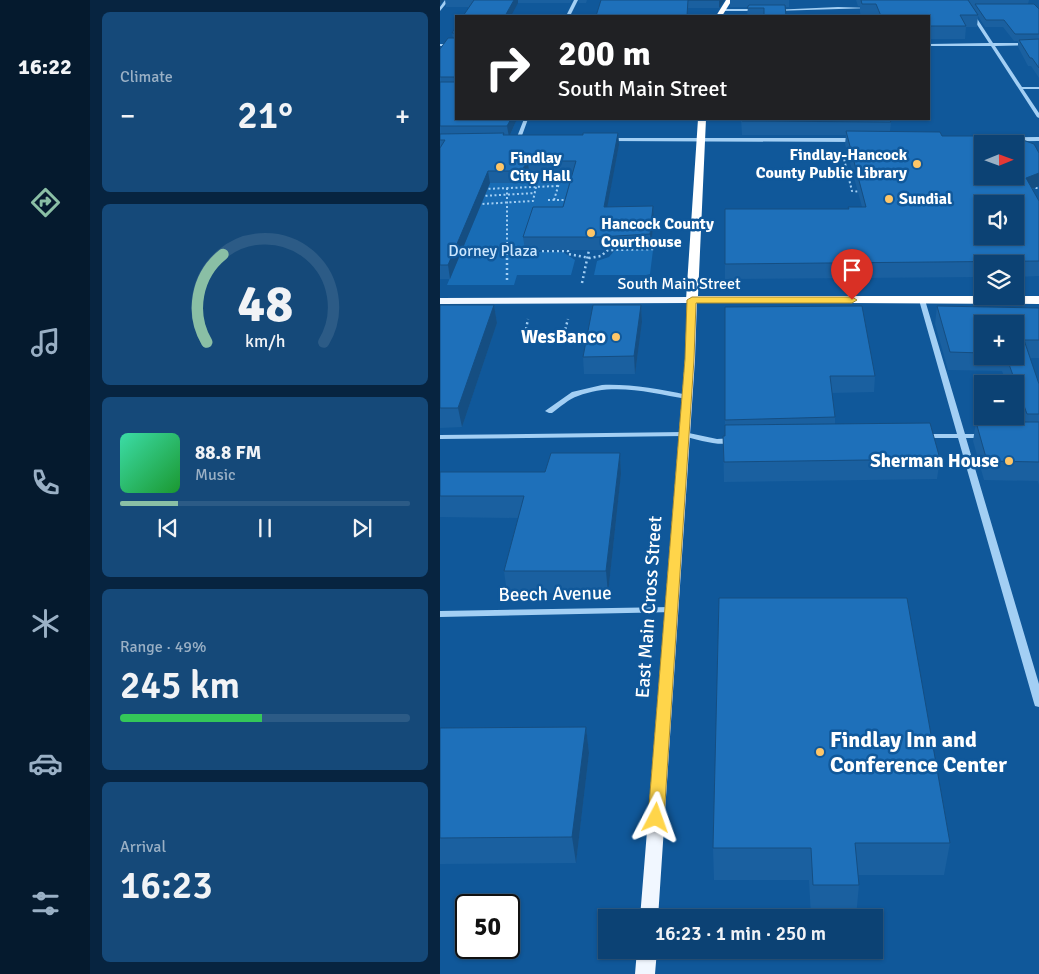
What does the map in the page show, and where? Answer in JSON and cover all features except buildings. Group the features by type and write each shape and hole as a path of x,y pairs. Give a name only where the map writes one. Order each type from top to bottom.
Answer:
{"highway":[{"path":"720,15 729,0"},
{"path":"692,300 702,120"},
{"name":"South Main Street","path":"692,300 1039,300"}],"main road":[{"name":"South Main Street","path":"442,301 692,300"},
{"name":"East Main Cross Street","path":"650,909 687,397 692,300"},
{"path":"645,974 646,959"}],"street":[{"path":"440,10 447,0"},
{"path":"568,15 576,0"},
{"path":"836,0 840,15"},
{"path":"963,0 1039,117"},
{"path":"958,7 976,7"},
{"path":"770,10 875,8"},
{"path":"723,10 761,10"},
{"path":"930,45 1039,44"},
{"path":"440,45 455,45"},
{"path":"1020,88 1039,88"},
{"path":"516,140 526,120"},
{"path":"507,141 526,140"},
{"path":"600,140 859,140"},
{"path":"962,140 1039,140"},
{"path":"922,300 1039,703"},
{"path":"440,311 442,301"},
{"path":"549,411 573,395 599,388 638,388 687,397"},
{"path":"440,436 684,434 717,441 746,440"},
{"path":"912,436 990,436"},
{"name":"Beech Avenue","path":"440,614 671,610"}],"path":[{"path":"839,140 852,191 867,193"},
{"path":"554,200 564,166"},
{"path":"536,187 533,201 481,204 482,189 558,186"},
{"path":"507,188 507,283"},
{"path":"1023,188 1039,188"},
{"path":"473,197 535,193"},
{"path":"548,200 567,200"},
{"path":"507,251 568,251 568,254 575,257 600,258 608,250 655,249"},
{"path":"582,283 589,250"},
{"path":"525,334 528,319"},
{"path":"564,334 568,319"}],"green space":[{"name":"Dorney Plaza","path":"527,172 577,172 587,212 534,220 524,252 563,252 575,260 571,275 517,275 514,285 447,285 480,206 440,183 522,183"},
{"path":"615,250 653,250 650,274 594,275 597,261 609,257"}],"place":[{"name":"Findlay-Hancock County Public Library","path":"917,164"},
{"name":"Findlay City Hall","path":"500,167"},
{"name":"Sundial","path":"889,199"},
{"name":"Hancock County Courthouse","path":"591,233"},
{"name":"WesBanco","path":"616,337"},
{"name":"Sherman House","path":"1009,461"},
{"name":"Findlay Inn and Conference Center","path":"820,752"}],"route":[{"path":"656,818 690,359 692,300 852,300"}]}
